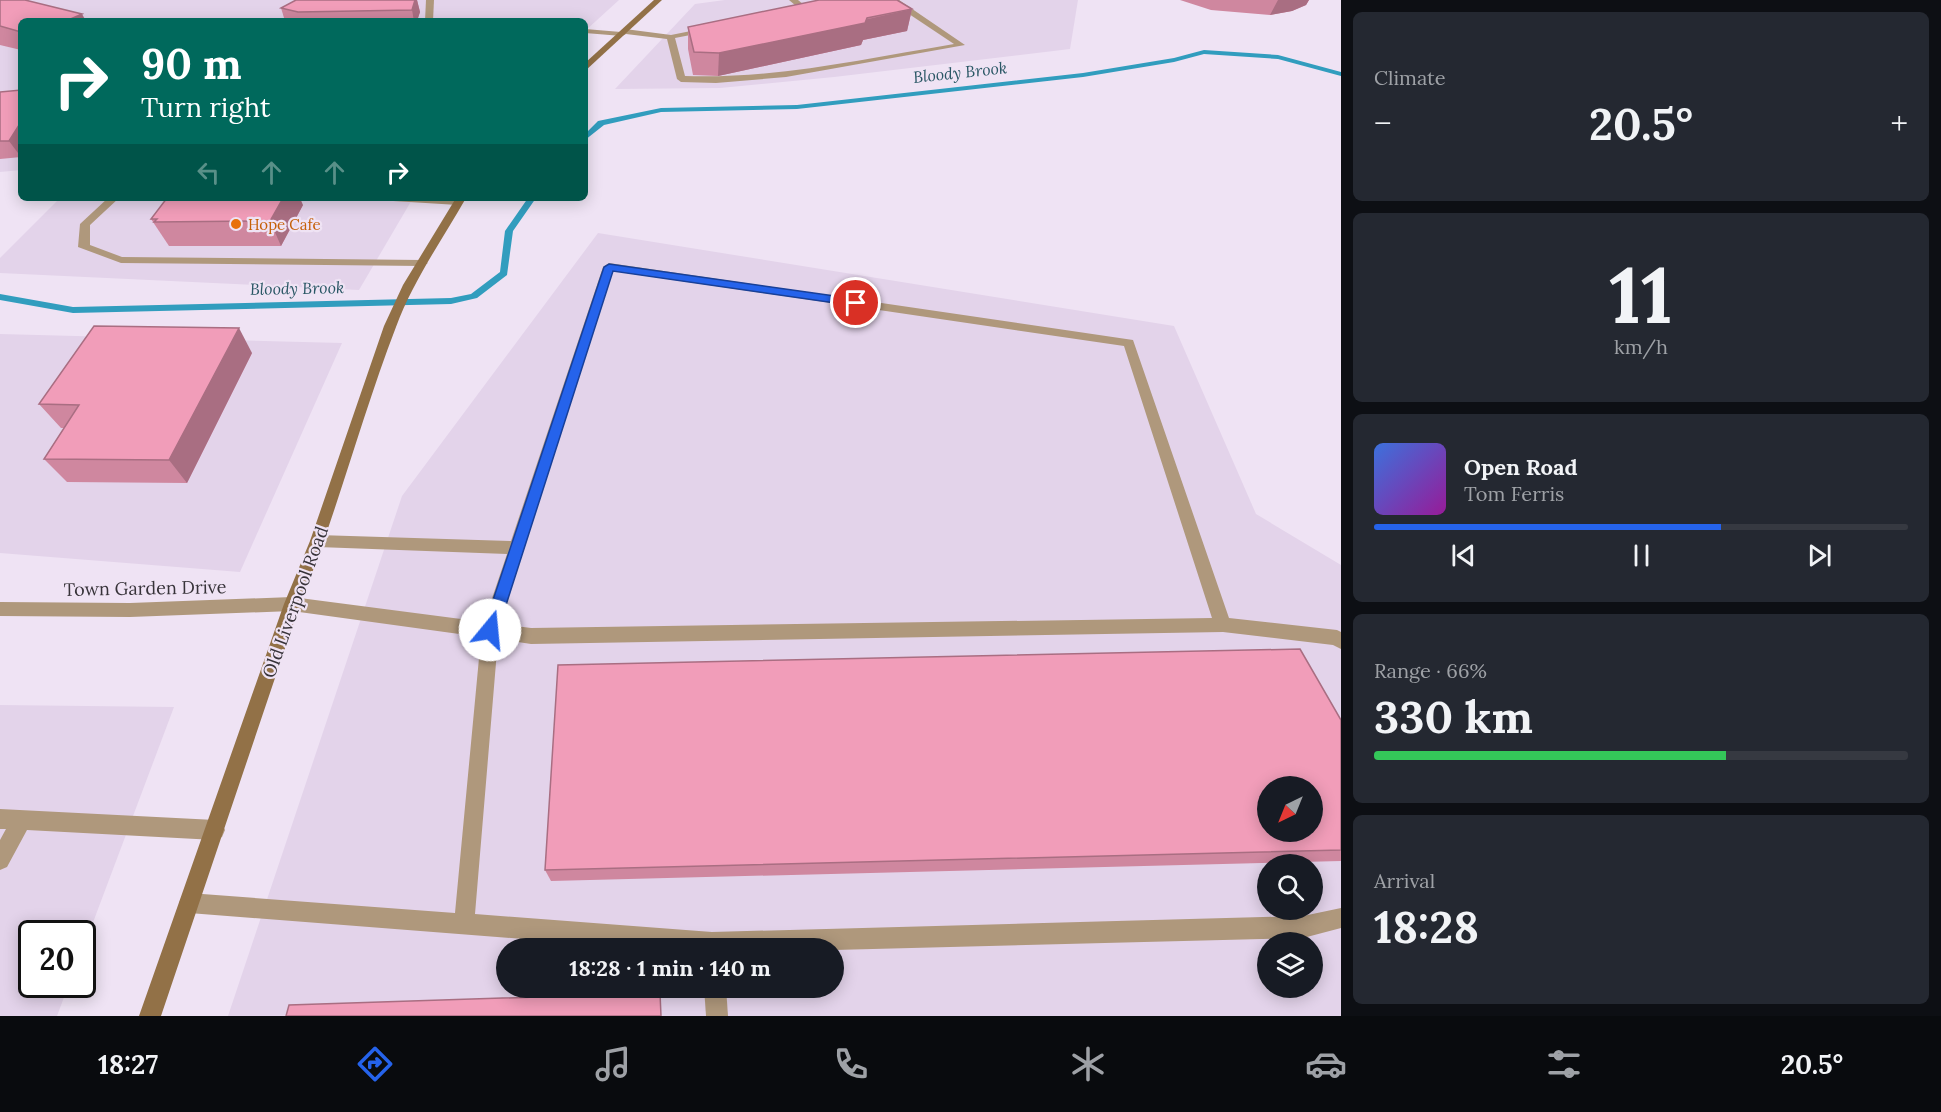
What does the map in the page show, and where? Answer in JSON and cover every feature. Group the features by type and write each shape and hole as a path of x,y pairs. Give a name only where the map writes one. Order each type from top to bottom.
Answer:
{"main road":[{"path":"588,65 658,0"},
{"name":"Old Liverpool Road","path":"150,1016 292,604 318,541 390,326 409,285 458,201"}],"street":[{"path":"429,18 430,0"},
{"path":"793,0 805,9"},
{"path":"671,37 681,79 703,80 792,73 961,45 896,2 870,0"},
{"path":"794,11 815,7"},
{"path":"588,31 671,37 716,28"},
{"path":"111,201 85,224 84,247 121,260 422,263"},
{"path":"464,924 490,630 609,267 1129,342 1223,625"},
{"path":"318,541 515,549"},
{"name":"Town Garden Drive","path":"0,609 130,610 292,604 531,636 1223,625 1337,638 1341,641"},
{"path":"0,819 215,830"},
{"path":"0,860 22,820"},
{"path":"189,903 629,938"},
{"path":"844,941 1303,927 1341,918"},
{"path":"716,998 717,1016"}],"shaded area":[{"path":"24,0 619,0 588,28 588,18 18,18 18,170 0,172 0,16"},
{"path":"725,0 1078,0 1070,49 720,88 615,89 695,4"},
{"path":"57,201 411,201 359,290 0,273 0,258"},
{"path":"598,233 1174,326 1256,514 1341,565 1341,1016 228,1016 402,496"},
{"path":"0,334 342,343 240,572 0,553"},
{"path":"0,705 174,707 94,920 18,920 18,998 64,998 57,1016 0,1016"}],"building":[{"path":"0,0 25,0 82,14 73,18 18,18 18,31 0,26"},
{"path":"296,0 415,0 412,10 298,12 281,8"},
{"path":"819,0 897,0 912,9 867,18 865,23 719,53 694,52 688,27"},
{"path":"18,90 18,127 9,141 0,141 0,92"},
{"path":"165,201 281,201 270,221 154,222 157,219 151,219"},
{"path":"94,326 239,328 169,460 44,459 79,405 39,404"},
{"path":"1300,649 1341,720 1341,850 545,870 558,665"},
{"path":"505,998 660,998 661,1016 286,1016 289,1005"}],"waterway":[{"name":"Bloody Brook","path":"588,135 601,123 661,110 797,107 1083,75 1174,60 1204,52 1278,57 1341,74"},
{"name":"Bloody Brook","path":"0,297 73,310 451,301 474,296 504,273 509,231 530,201"}],"place":[{"name":"Hope Cafe","path":"236,224"}],"route":[{"path":"490,630 609,267 856,303"}]}
